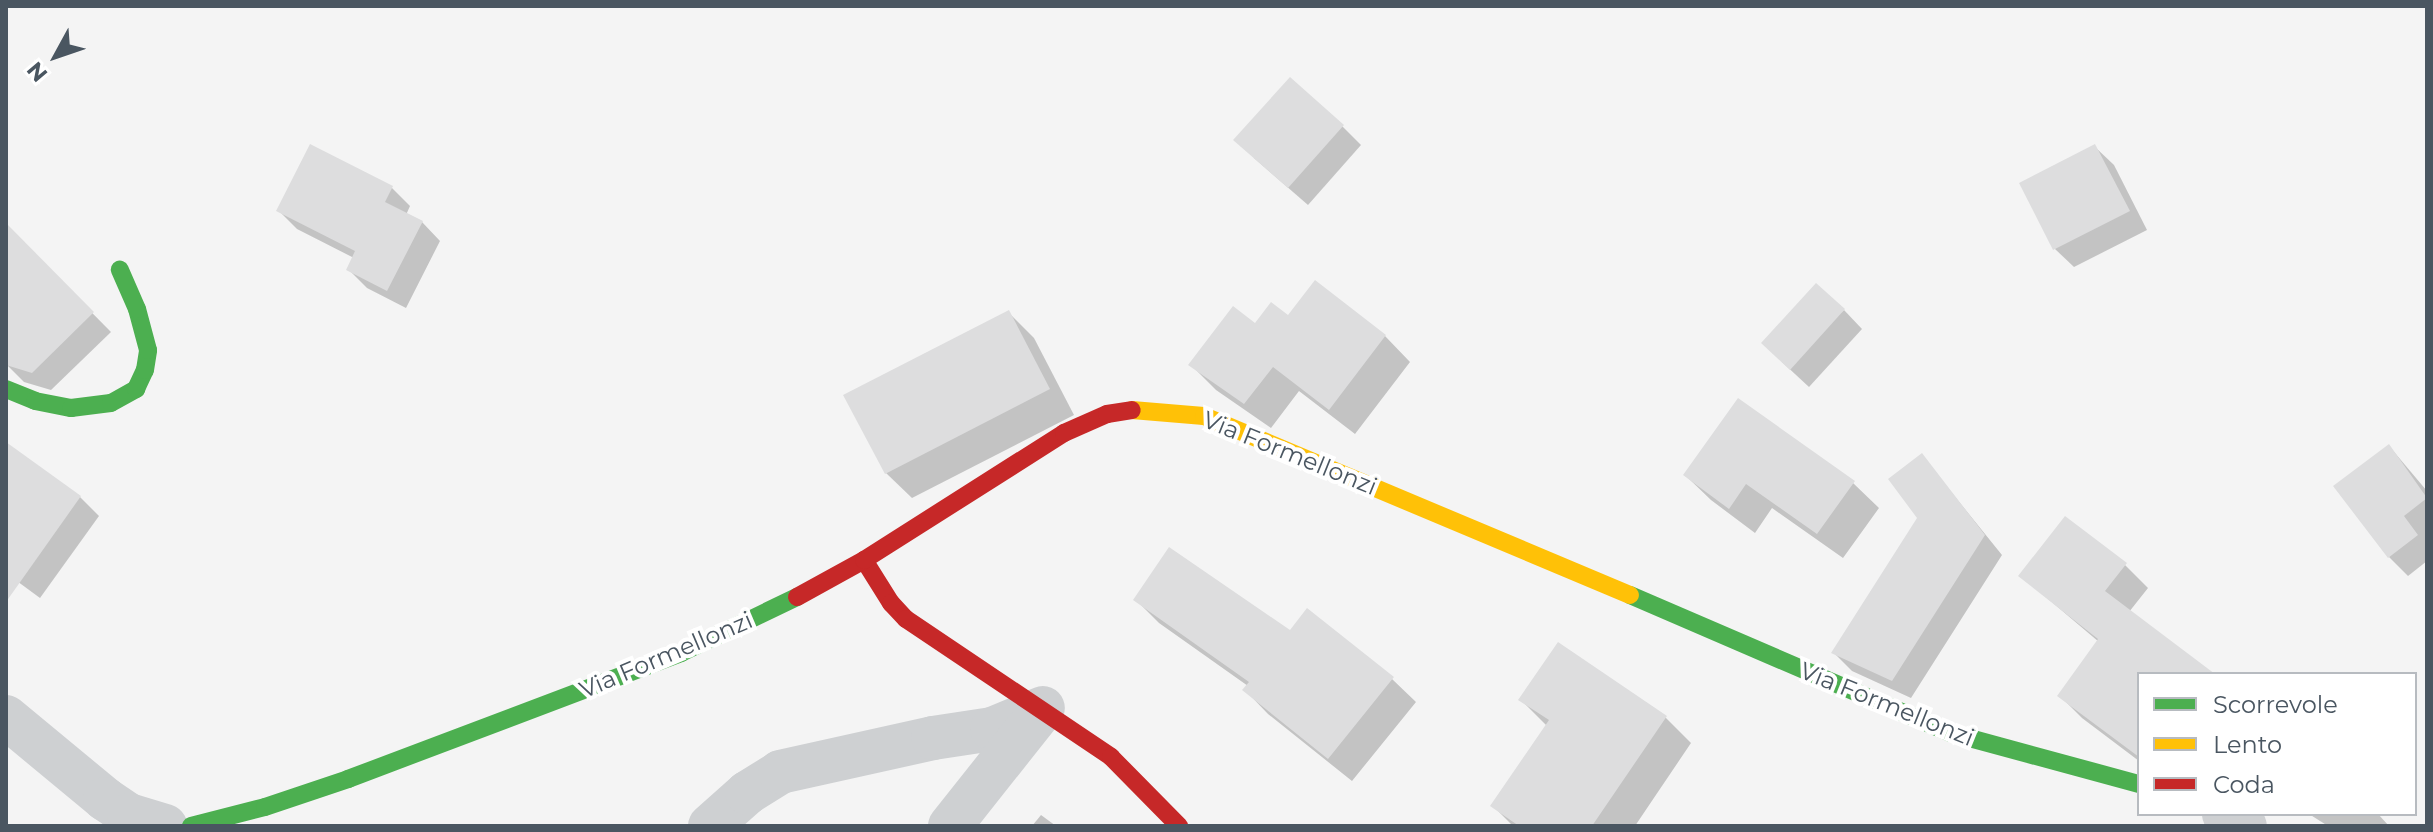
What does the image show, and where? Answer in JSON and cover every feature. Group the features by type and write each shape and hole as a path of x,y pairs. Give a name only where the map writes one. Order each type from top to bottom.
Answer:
{"street":[{"path":"6,389 35,401 71,408 111,403 136,389 145,370 148,350 137,309 120,270"},
{"name":"Via Formellonzi","path":"191,826 252,811 348,779 681,653 864,560 1078,425 1121,411 1183,412 1263,438 1937,727 2017,753 2137,783"},
{"path":"864,560 891,603 920,631 1043,708 1111,757 1179,826"},
{"path":"710,826 747,793 780,772 933,738 992,729 1043,708"},
{"path":"950,826 1043,708"},
{"path":"6,717 105,799 129,815 165,826"},
{"path":"2228,816 2245,826"}],"building":[{"path":"1290,77 1344,125 1288,188 1233,140"},
{"path":"310,144 393,186 385,202 423,221 387,291 346,270 355,251 276,211"},
{"path":"2095,144 2130,211 2053,250 2019,183"},
{"path":"6,223 94,312 32,373 6,365"},
{"path":"1315,280 1386,335 1329,410 1273,367 1244,404 1188,365 1233,306 1255,323 1271,302 1288,315"},
{"path":"1816,283 1845,309 1790,370 1761,343"},
{"path":"1009,310 1050,389 885,474 843,395"},
{"path":"1738,398 1855,481 1817,534 1746,484 1729,509 1683,475"},
{"path":"6,442 81,496 6,602"},
{"path":"2389,444 2427,498 2404,516 2418,535 2388,558 2333,486"},
{"path":"1922,453 1985,535 1892,681 1831,653 1917,518 1888,479"},
{"path":"2065,516 2127,563 2105,591 2212,672 2137,672 2137,756 2057,696 2098,639 2018,576"},
{"path":"1169,547 1290,630 1307,608 1394,677 1328,759 1242,690 1249,682 1133,600"},
{"path":"1558,642 1667,716 1592,826 1519,826 1490,806 1549,720 1518,700"}],"traffic: fast":[{"path":"6,389 35,401 71,408 111,403 136,389 145,370 148,350 137,309 120,270"},
{"path":"1630,595 1951,733 2137,783"},
{"path":"191,826 265,807 348,779 681,653 797,597"}],"traffic: slow":[{"path":"1132,410 1204,416 1630,595"}],"traffic: jam":[{"path":"797,597 864,560 1064,433 1107,414 1132,410"},
{"path":"864,560 891,603 906,619 1111,757 1179,826"}]}
